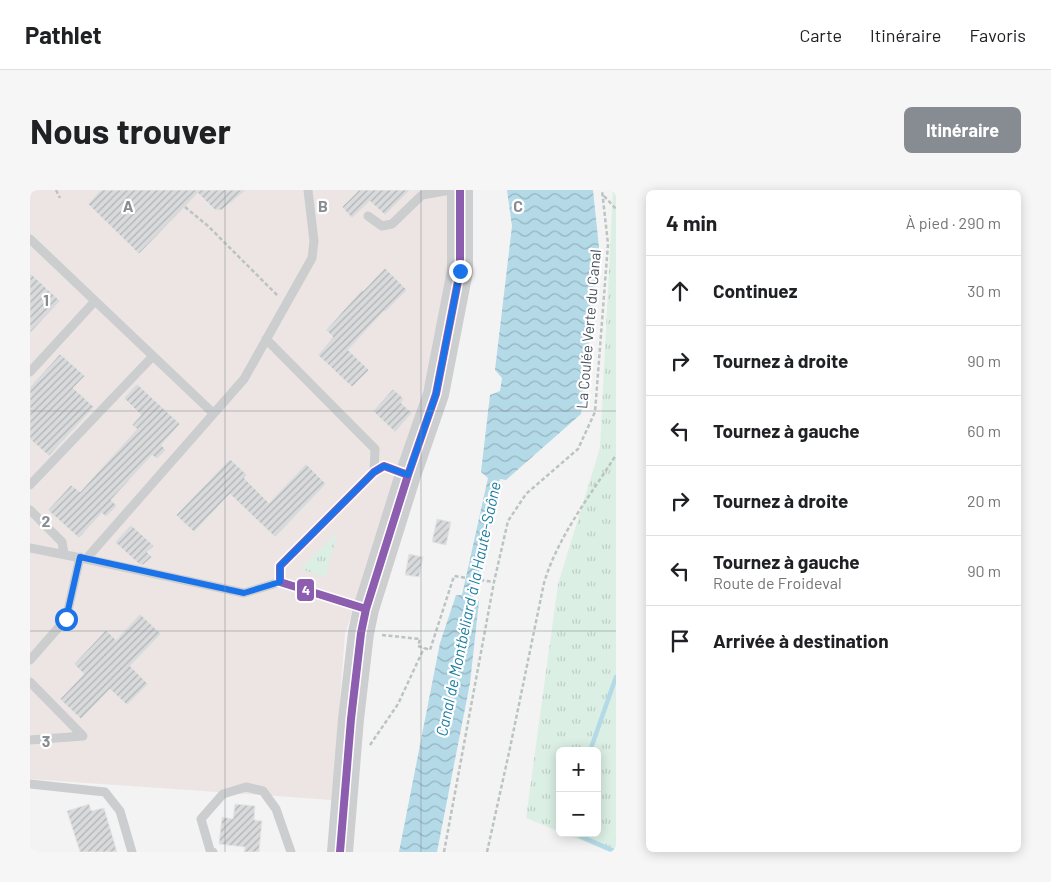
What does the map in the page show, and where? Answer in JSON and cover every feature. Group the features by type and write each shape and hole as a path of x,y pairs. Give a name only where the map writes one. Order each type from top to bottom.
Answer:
{"street":[{"path":"340,852 348,755 363,621 408,475 436,394 460,271 460,190"}],"lane":[{"path":"30,660 66,619 83,558 244,379 312,258 314,241 308,190"},
{"path":"368,216 382,226 392,224 422,194 450,190"},
{"path":"30,239 213,413"},
{"path":"30,372 95,301"},
{"path":"266,339 375,448 374,472"},
{"path":"30,484 153,356"},
{"path":"280,582 280,566 374,472 384,466 408,475"},
{"path":"30,510 62,542 64,554"},
{"path":"30,548 244,593 280,582 363,621"},
{"path":"30,682 83,736 30,740"},
{"path":"30,784 105,792 120,811 132,852"},
{"path":"213,852 210,850 201,819 223,794 246,787 262,791 276,809 291,852"}],"path":[{"path":"56,190 60,198"},
{"name":"La Coulée Verte du Canal","path":"444,852 494,582 508,520 526,494 578,449 594,412 608,244 602,190"},
{"path":"602,195 616,209"},
{"path":"185,207 208,226 286,304"},
{"path":"487,852 549,566 587,499 616,455"},
{"path":"363,621 420,639 418,646 430,650 454,576 494,582"},
{"path":"348,755 366,752 398,704 424,648"}],"shaded area":[{"path":"30,190 449,190 452,252 437,346 345,634 332,800 30,779"}],"green space":[{"path":"613,190 616,190 616,852 610,852 573,837 601,837 601,747 556,747 556,830 526,818 558,584 600,448"},
{"path":"338,531 325,577 301,569"}],"water":[{"name":"Canal de Montbéliard à la Haute-Saône","path":"507,190 593,190 599,247 581,414 506,480 500,479 473,599 479,601 470,683 437,852 399,852 440,643 456,595 462,595 488,478 481,472 490,395 500,391 502,378 495,370 512,226"}],"building":[{"path":"101,190 246,190 222,210 215,210 198,193 139,254 88,204"},
{"path":"359,190 410,190 385,215 370,201 352,218 342,207"},
{"path":"385,268 407,290 384,311 348,350 369,370 352,387 318,355 333,337 326,330"},
{"path":"30,273 60,301 30,333"},
{"path":"60,354 85,376 73,388 94,407 49,456 30,439 30,387"},
{"path":"137,384 180,424 161,445 166,450 157,459 152,455 111,500 117,506 106,517 102,513 79,538 48,510 71,485 80,492 137,429 132,425 141,415 124,398"},
{"path":"393,389 404,399 401,403 412,413 395,432 373,411"},
{"path":"230,459 247,475 244,478 269,503 306,464 326,484 275,537 230,494 194,532 176,515"},
{"path":"437,519 451,522 446,545 432,542"},
{"path":"131,525 154,546 147,552 152,557 143,565 139,564 115,542"},
{"path":"409,554 423,557 419,577 405,575"},
{"path":"140,614 161,634 130,666 148,684 127,705 110,689 81,719 60,699 84,674 74,664 106,630 116,640"},
{"path":"89,804 91,811 104,808 117,852 80,852 67,811"},
{"path":"235,804 255,806 254,820 262,821 259,852 244,852 245,847 219,844 222,817 233,819"}],"waterway":[{"path":"591,747 616,677"},
{"path":"582,837 616,852"}],"transit line":[{"name":"4","path":"340,852 351,719 361,633 366,609 408,475 436,394 460,271 460,190"},
{"name":"4","path":"366,609 280,582 280,566 374,472 384,466 408,475"}],"route":[{"path":"66,619 80,557 244,593 280,582 280,566 374,472 384,466 408,475 436,394 460,271"}]}
